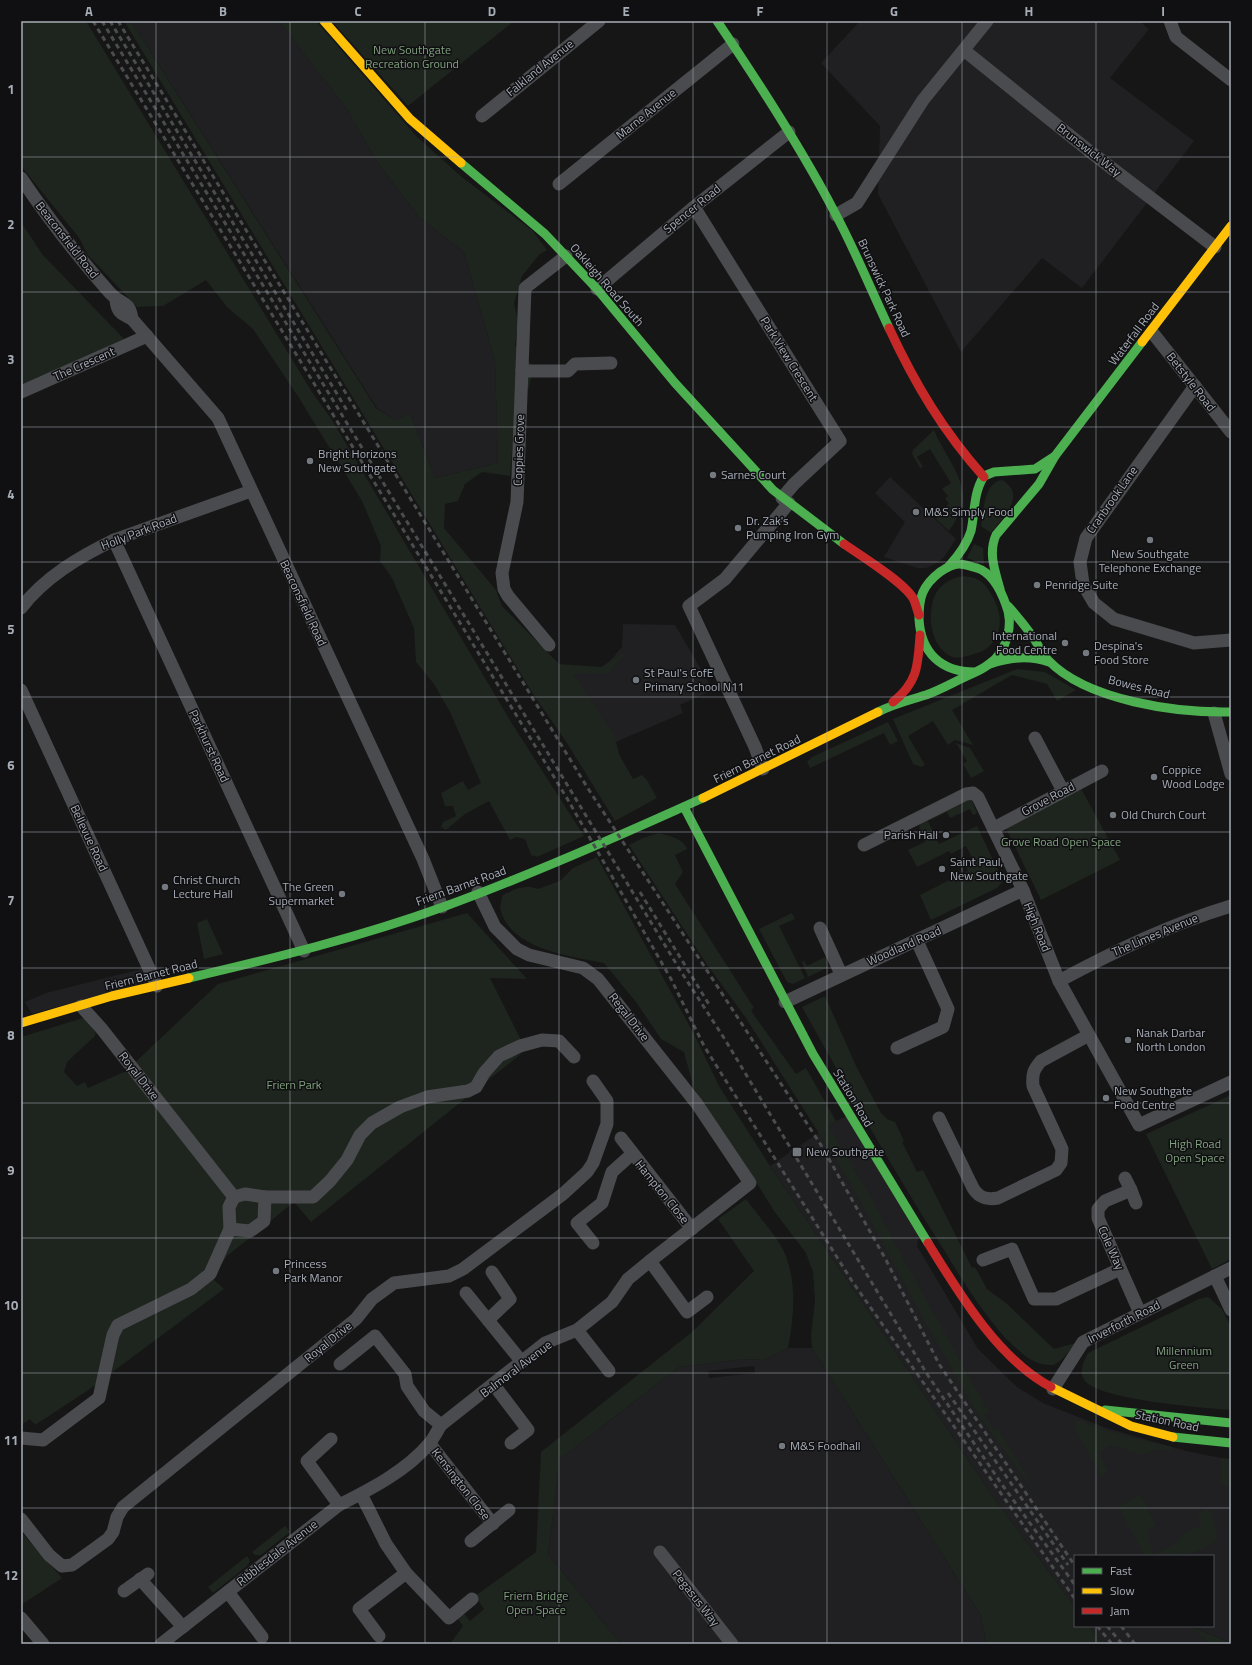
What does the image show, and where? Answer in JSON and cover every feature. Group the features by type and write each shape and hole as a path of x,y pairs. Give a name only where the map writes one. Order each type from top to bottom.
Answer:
{"main road":[{"name":"Oakleigh Road South","path":"324,21 410,119 545,234 597,289 674,383 758,475 786,501 845,545 872,562 908,592 914,599 919,617"},
{"name":"Brunswick Park Road","path":"717,21 789,132 836,215 911,374 965,459 984,476"},
{"name":"Waterfall Road","path":"1055,456 1152,332 1231,226"},
{"path":"1055,456 1042,479 1018,511 996,535 992,542 992,550 1000,589 1008,606 1010,615 1007,638 1004,646 990,664 975,672 961,672 939,662 926,649 920,633 920,597 922,590 937,575 949,566 967,539 971,531 978,491 984,476 991,471 1021,472 1036,469 1055,456"},
{"path":"1006,472 1016,479"},
{"path":"1018,511 1021,490"},
{"name":"Oakleigh Road South","path":"872,562 907,576"},
{"path":"949,566 959,564 979,569 986,574 1000,589"},
{"path":"918,578 928,579 937,575"},
{"name":"Bowes Road","path":"1008,606 1021,621 1049,662 1069,677 1126,699 1169,708 1214,713 1231,712"},
{"name":"Friern Barnet Road","path":"886,708 907,692 914,680 918,666 920,633"},
{"name":"Bowes Road","path":"990,664 1006,658 1029,656 1049,662"},
{"name":"Friern Barnet Road","path":"21,1022 157,986 304,951 442,907 569,858 684,807 886,708 928,694 975,672"},
{"name":"Station Road","path":"684,807 813,1054 920,1231 980,1319 1023,1368 1053,1390 1101,1410 1132,1427 1204,1441 1231,1443"},
{"name":"Station Road","path":"1101,1410 1134,1412 1185,1419 1231,1423"},
{"path":"1185,1419 1189,1430 1204,1431 1204,1441"}],"street":[{"name":"Falkland Avenue","path":"482,116 599,21"},
{"path":"836,215 857,203 923,100 965,51 987,21"},
{"path":"1170,21 1176,37 1231,80"},
{"name":"Marne Avenue","path":"558,184 733,44"},
{"name":"Brunswick Way","path":"965,51 1088,150 1215,247"},
{"name":"Spencer Road","path":"597,289 694,207 789,132"},
{"name":"Beaconsfield Road","path":"21,178 91,271 116,300 117,310 132,319 218,418 250,491 420,852 442,907"},
{"name":"Park View Crescent","path":"694,207 840,441 794,484 786,501"},
{"name":"Coppies Grove","path":"549,645 508,596 502,582 502,564 517,502 525,288 566,256"},
{"name":"Betstyle Road","path":"1152,332 1231,432"},
{"name":"The Crescent","path":"21,392 147,336"},
{"path":"522,371 568,371 575,364 611,363"},
{"name":"Cranbrook Lane","path":"1195,386 1086,538 1080,562 1083,584 1094,604 1114,619 1194,643 1231,640"},
{"name":"Holly Park Road","path":"21,608 30,596 50,577 96,549 114,540 250,491"},
{"path":"763,769 755,747 689,606 725,579 786,501"},
{"name":"Parkhurst Road","path":"114,540 304,951"},
{"name":"Bellevue Road","path":"21,690 157,986"},
{"path":"1214,713 1231,774"},
{"path":"1035,738 1063,791"},
{"name":"Grove Road","path":"994,828 1102,771"},
{"name":"High Road","path":"864,845 966,794 973,793 978,797 994,828 1023,890 1059,981 1139,1125 1231,1082"},
{"name":"Woodland Road","path":"785,1002 1023,890"},
{"name":"Regal Drive","path":"478,892 495,927 517,949 529,955 583,968 598,978 697,1104 750,1183"},
{"name":"The Limes Avenue","path":"1059,981 1133,942 1210,912 1231,906"},
{"path":"820,928 842,974"},
{"path":"897,1048 943,1027 948,1015 948,1009 916,941"},
{"name":"Royal Drive","path":"81,1006 101,1028 234,1197"},
{"path":"939,1118 973,1188 982,1198 989,1200 998,1198 1056,1170 1061,1163 1062,1149 1033,1086 1032,1076 1035,1068 1041,1061 1089,1035"},
{"path":"21,1438 43,1440 99,1398 113,1334 118,1325 190,1289 210,1274 230,1229 229,1207 234,1197 245,1194 265,1197 312,1197 330,1181 347,1160 360,1135 372,1123 400,1107 427,1097 468,1091 476,1087 484,1073 499,1056 520,1046 542,1040 559,1041 574,1057"},
{"name":"Royal Drive","path":"21,1519 49,1555 62,1566 72,1565 108,1539 113,1532 117,1517 123,1507 356,1319 372,1299 394,1283 450,1276 463,1269 563,1194 587,1172 594,1163 607,1124 607,1101 593,1081"},
{"name":"Hampton Close","path":"621,1138 692,1229"},
{"name":"Hampton Close","path":"593,1243 577,1223 602,1203 612,1172 632,1154"},
{"path":"1125,1178 1136,1203"},
{"name":"Balmoral Avenue","path":"399,1470 407,1465 430,1444 441,1425 546,1343 577,1330 612,1302 628,1279 750,1183"},
{"name":"Cole Way","path":"1131,1190 1105,1201 1098,1209 1098,1218 1140,1313"},
{"path":"230,1229 250,1231 264,1221 265,1197"},
{"path":"982,1260 1012,1249 1034,1300 1056,1299 1120,1269"},
{"path":"650,1261 687,1312 707,1297"},
{"name":"Inverforth Road","path":"1053,1390 1084,1342 1231,1268"},
{"path":"488,1320 510,1299 492,1272"},
{"path":"1215,1276 1231,1310"},
{"path":"466,1293 522,1362"},
{"path":"577,1330 609,1371"},
{"path":"340,1364 375,1336 405,1374 407,1386 424,1411 441,1425"},
{"path":"494,1385 528,1430 512,1443"},
{"path":"331,1439 306,1461 339,1505"},
{"name":"Kensington Close","path":"430,1444 493,1524"},
{"name":"Ribblesdale Avenue","path":"169,1642 183,1627 339,1505 361,1494 399,1470"},
{"path":"361,1494 386,1544 406,1573 453,1622 472,1599"},
{"name":"Kensington Close","path":"471,1541 509,1510"},
{"name":"Pegasus Way","path":"660,1552 732,1644"},
{"path":"379,1636 359,1609 406,1573"},
{"path":"124,1591 144,1576 183,1627"},
{"path":"228,1592 262,1637"},
{"path":"21,1618 43,1644"}],"shaded area":[{"path":"131,21 279,21 281,23 346,108 378,163 419,217 464,252 495,361 498,463 435,478 410,413 395,420 377,408"},
{"path":"860,21 1139,21 1149,29 1110,78 1194,141 1082,288 1042,258 961,352 878,194 880,126 821,63"},
{"path":"890,477 956,539 944,557 937,563 926,568 917,568 884,557 905,522 875,493"},
{"name":"St Paul's CofE Primary School N11","path":"623,624 675,625 713,690 680,705 683,713 611,744 558,670 604,668 622,647"},
{"path":"142,969 146,982 32,1014 25,1002 46,993"},
{"path":"849,1115 920,1231 917,1246 978,1349 1017,1387 1043,1403 1106,1428 1186,1451 1231,1459 1231,1643 1193,1627 1214,1627 1214,1555 1074,1555 1074,1606 992,1495 770,1166 836,1121"},
{"path":"788,1348 812,1348 980,1614 987,1644 621,1644 548,1554 560,1459 679,1367 745,1359 764,1360","holes":["754,1366 755,1373 709,1378 708,1371"]},
{"path":"1090,1627 1191,1627 1209,1644 1102,1644"}],"green space":[{"path":"21,21 86,21 312,392 332,420 511,722 584,836 537,857 531,855 525,839 516,837 510,840 489,801 465,814 446,830 441,827 443,822 456,816 453,806 445,806 441,793 463,781 468,790 481,783 450,712 434,684 416,662 414,628 392,578 380,561 381,546 362,501 299,398 253,329 227,307 206,280 163,306 137,307 87,254 80,239 21,166"},
{"path":"124,21 131,21 376,408 395,420 410,413 435,478 498,463 495,361 464,252 419,217 378,163 346,108 279,21 316,21 417,137 463,178 532,230 547,250 539,255 522,276 514,303 518,321 515,346 533,366 529,388 515,411 510,476 482,472 465,484 458,501 445,504 444,528 496,590 502,606 559,664 601,667 628,650 609,673 573,674 615,737 619,754 633,779 642,775 647,780 657,798 615,821 567,743 533,694"},
{"name":"New Southgate Recreation Ground","path":"332,21 514,21 408,106"},
{"path":"21,222 42,254 124,339 21,387"},
{"path":"934,430 958,475 963,494 961,510 949,531 936,519 949,503 945,499 948,496 942,489 951,483 930,449 917,457 923,467 920,468 912,454 913,450"},
{"path":"1002,480 1013,492 1013,499 1007,513 991,533 981,526 984,506 991,486"},
{"path":"974,544 983,548 984,564 967,558"},
{"path":"963,576 979,580 991,593 999,611 1000,624 996,638 988,647 981,652 959,658 945,653 939,646 932,629 931,610 936,593 941,586 955,578"},
{"path":"1017,669 1045,672 1076,690 1057,701 1047,684 1012,675 952,710 973,745 955,740 948,745 933,721 908,736 925,765 921,767 913,764 893,719"},
{"path":"888,722 898,741 890,745 884,733 810,768 807,762 812,757"},
{"path":"956,743 970,748 984,771 971,778 963,764 967,761"},
{"name":"Grove Road Open Space","path":"1078,783 1120,860 1041,900 1002,820"},
{"path":"970,796 977,813 973,815 970,809 950,818 947,812 928,821 939,844 977,826 1003,881 997,888 931,920 920,895 968,871 966,866 974,862 966,846 951,854 949,851 917,867 908,850 925,842 919,831 920,822"},
{"path":"659,833 675,838 685,845 687,849 675,855 683,872 675,884 754,1008 751,1010 754,1015 796,1074 806,1068 836,1121 829,1126 874,1202 896,1245 989,1412 984,1415 995,1431 998,1429 1043,1504 977,1413 925,1322 849,1181 746,1018 706,963 629,845 643,838"},
{"path":"597,857 694,1034 719,1086 770,1166 992,1495 1074,1606 1074,1627 1090,1627 1102,1644 987,1644 980,1614 812,1348 811,1335 815,1301 813,1272 806,1253 774,1211 694,1089 684,1052 661,1039 636,1002 604,963 560,954 529,943 507,924 500,909 502,896 519,888 528,887 538,889 560,881 573,868"},
{"name":"Friern Park","path":"467,913 527,979 490,978 526,1050 311,1222 294,1202 227,1256 212,1278 224,1289 87,1391 35,1425 30,1419 21,1425 21,1037 83,1018 96,1028 95,1036 67,1062 64,1072 77,1086 85,1082 88,1088 126,1071 218,984"},
{"path":"792,913 795,919 779,926 805,978 793,984 787,982 759,929"},
{"path":"207,919 223,954 204,959 197,923"},
{"path":"825,957 829,967 808,977 802,962 804,961 807,966"},
{"path":"825,996 857,1068 881,1113 887,1119 895,1122 904,1141 902,1142 917,1172 923,1170 972,1268 975,1267 987,1289 1006,1303 1054,1349 1076,1343 1059,1362 1052,1365 1044,1365 1025,1356 1010,1343 999,1330 966,1286 886,1155 802,1007"},
{"name":"High Road Open Space","path":"1231,1095 1231,1259 1212,1269 1146,1134"},
{"name":"Friern Bridge Open Space","path":"746,1199 778,1241 789,1265 793,1288 793,1312 788,1348 764,1360 745,1359 679,1367 560,1459 548,1554 621,1644 450,1644 463,1626 457,1618 463,1612 470,1621 484,1609 475,1596 536,1552 541,1452 692,1332 754,1271 718,1219"},
{"name":"Millennium Green","path":"1208,1297 1222,1309 1231,1327 1231,1410 1177,1405 1131,1398 1094,1388 1083,1378 1083,1363 1088,1353 1199,1299"},
{"path":"1077,1420 1121,1435 1172,1447 1171,1451 1158,1449 1142,1455 1113,1445 1099,1453 1109,1472 1101,1476 1074,1427"},
{"path":"1221,1458 1231,1459 1231,1486 1224,1486 1220,1482"},
{"path":"1140,1494 1156,1525 1147,1531 1153,1555 1144,1555 1118,1507"},
{"path":"1205,1509 1211,1512 1218,1538 1210,1545 1184,1554 1153,1555 1175,1544 1185,1532 1201,1526 1197,1516"},
{"path":"285,1526 290,1532 261,1555 255,1555 252,1552"},
{"path":"21,1532 62,1578 21,1605"},
{"path":"247,1556 250,1561 247,1566 213,1593 208,1587"},
{"path":"1191,1627 1231,1643 1209,1644"}],"railway":[{"path":"93,21 568,800 671,979 704,1046 852,1281 1074,1598"},
{"path":"102,21 680,970 724,1038 927,1374 1003,1486 1074,1584"},
{"path":"110,21 348,412"},
{"path":"118,21 587,787 821,1145 885,1258 939,1364 1074,1565"},
{"path":"640,892 710,1006"},
{"path":"948,1393 1068,1565"},
{"path":"1098,1627 1112,1644"},
{"path":"1108,1627 1122,1644"},
{"path":"1122,1627 1135,1644"}],"traffic: fast":[{"path":"717,21 779,115 808,163 849,241 889,328"},
{"path":"461,163 545,234 597,289 675,383 773,490 844,544"},
{"path":"1000,589 994,569 992,555 996,535 1039,484 1055,456 1142,342"},
{"path":"949,566 962,550 971,531 976,496 984,476 994,472 1035,469 1055,456"},
{"path":"878,712 896,704 941,689 980,670 995,659 1004,645 1009,629 1009,621 1006,605 999,588 992,578 983,570 956,564 949,566 940,572 925,587 920,604 919,619 921,631 924,642 935,658 952,668 975,672"},
{"path":"1008,606 1030,633 1048,660 1065,674 1085,686 1109,695 1160,707 1209,712 1231,712"},
{"path":"990,664 1012,658 1034,658 1049,662"},
{"path":"189,978 317,946 412,918 509,882 703,798"},
{"path":"684,807 813,1054 928,1243"},
{"path":"1105,1410 1231,1423"},
{"path":"1173,1437 1231,1443"}],"traffic: slow":[{"path":"324,21 410,119 461,163"},
{"path":"1142,342 1231,226"},
{"path":"703,798 878,712"},
{"path":"21,1023 112,996 189,978"},
{"path":"1051,1387 1131,1426 1173,1437"}],"traffic: jam":[{"path":"889,328 909,368 931,406 969,460 984,477"},
{"path":"844,544 893,578 910,593 919,615"},
{"path":"893,702 901,695 912,680 917,664 920,635"},
{"path":"928,1243 953,1283 981,1323 997,1342 1014,1360 1032,1375 1051,1387"}],"place":[{"name":"Bright Horizons New Southgate","path":"310,461"},
{"name":"Sarnes Court","path":"713,475"},
{"name":"M&S Simply Food","path":"916,512"},
{"name":"Dr. Zak's Pumping Iron Gym","path":"738,528"},
{"name":"New Southgate Telephone Exchange","path":"1150,540"},
{"name":"Penridge Suite","path":"1037,585"},
{"name":"International Food Centre","path":"1065,643"},
{"name":"Despina's Food Store","path":"1086,653"},
{"name":"St Paul's CofE Primary School N11","path":"636,680"},
{"name":"Coppice Wood Lodge","path":"1154,777"},
{"name":"Old Church Court","path":"1113,815"},
{"name":"Parish Hall","path":"946,835"},
{"name":"Saint Paul, New Southgate","path":"942,869"},
{"name":"Christ Church Lecture Hall","path":"165,887"},
{"name":"The Green Supermarket","path":"342,894"},
{"name":"Nanak Darbar North London","path":"1128,1040"},
{"name":"New Southgate Food Centre","path":"1106,1098"},
{"name":"New Southgate","path":"797,1152"},
{"name":"Princess Park Manor","path":"276,1271"},
{"name":"M&S Foodhall","path":"782,1446"}]}
